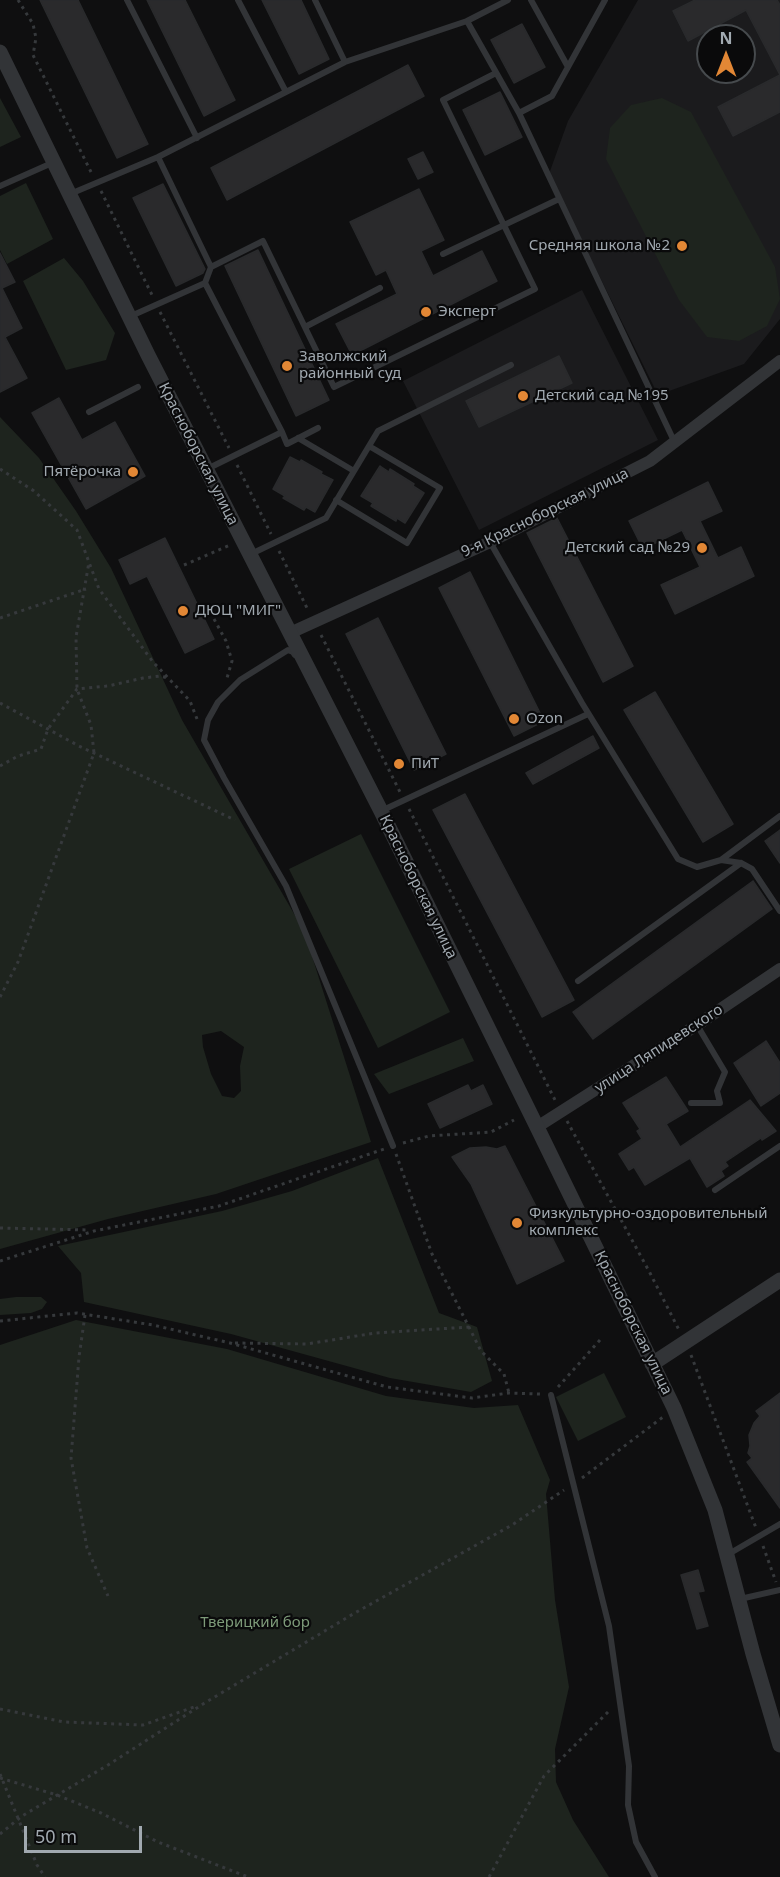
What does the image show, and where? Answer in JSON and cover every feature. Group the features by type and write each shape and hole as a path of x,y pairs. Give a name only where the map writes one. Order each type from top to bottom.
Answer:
{"street":[{"name":"Красноборская улица","path":"0,52 129,317 381,812 674,1408 715,1510 780,1745"},
{"name":"9-я Красноборская улица","path":"290,633 490,542 650,461 780,361"},
{"name":"улица Ляпидевского","path":"537,1127 780,969"},
{"path":"652,1364 780,1280"}],"lane":[{"path":"127,0 197,138"},
{"path":"238,0 286,92"},
{"path":"315,0 345,62"},
{"path":"69,194 158,157 345,62 467,21 508,0"},
{"path":"531,0 568,67"},
{"path":"519,113 552,96 604,0"},
{"path":"467,21 519,113 674,441"},
{"path":"129,317 205,283 211,267 262,241 334,387 535,289 443,100 496,73"},
{"path":"158,157 211,267"},
{"path":"0,186 53,163"},
{"path":"443,255 559,199"},
{"path":"205,283 288,444 318,428"},
{"path":"305,327 380,288"},
{"path":"250,555 326,518 378,431 511,365"},
{"path":"89,412 138,387"},
{"path":"206,469 282,432"},
{"path":"298,438 354,471"},
{"path":"336,500 407,543 440,488 369,446"},
{"path":"490,542 588,714 678,859 697,867 721,860 780,816"},
{"path":"338,726 328,720 293,652 288,650 240,680 218,702 208,720 204,740 286,886 393,1146"},
{"path":"381,812 588,714"},
{"path":"721,860 741,863 752,869 780,911"},
{"path":"578,981 741,863"},
{"path":"691,1103 720,1103 717,1090 726,1072 697,1025"},
{"path":"715,1190 780,1146"},
{"path":"551,1395 609,1626 629,1766 628,1805 636,1842 655,1877"},
{"path":"727,1555 780,1524"},
{"path":"739,1600 780,1590"}],"path":[{"path":"18,0 33,24 36,38 33,55 314,622 543,1078 686,1343 780,1590"},
{"path":"0,469 34,491 77,530 99,589 153,662 190,701 204,740"},
{"path":"184,565 242,539"},
{"path":"0,997 18,962 94,753 91,725 77,689 76,637 89,562"},
{"path":"0,618 86,589"},
{"path":"214,618 226,641 232,661 218,702"},
{"path":"0,766 18,756 41,749 48,729 77,689 108,686 143,678 160,676 168,678"},
{"path":"0,703 94,753 253,828"},
{"path":"0,1261 94,1231 219,1206 393,1146 429,1136 491,1132 514,1120"},
{"path":"393,1146 432,1254 481,1350 504,1374 509,1393"},
{"path":"0,1228 94,1231"},
{"path":"0,1321 77,1313 153,1325 230,1343 387,1387 472,1398 509,1393 551,1395 600,1340"},
{"path":"85,1315 79,1357 71,1458 87,1548 108,1596"},
{"path":"230,1343 307,1344 375,1333 469,1327"},
{"path":"0,1834 57,1795 203,1704 354,1614 512,1525 573,1484 674,1408"},
{"path":"489,1877 544,1776 620,1700"},
{"path":"0,1709 64,1722 143,1725 203,1704"},
{"path":"0,1777 57,1795 101,1813 158,1842 248,1877"},
{"path":"0,1777 37,1865 45,1877"}],"shaded area":[{"name":"Средняя школа №2","path":"638,0 780,0 780,319 744,364 658,395 549,174 568,121"},
{"name":"Детский сад №195","path":"582,290 658,440 479,530 403,381"}],"green space":[{"path":"0,98 21,137 0,147"},
{"path":"662,98 691,112 775,267 780,299 767,326 739,341 707,337 679,300 606,159 610,128 631,105"},
{"path":"26,183 53,239 7,264 0,250 0,196"},
{"path":"64,258 83,281 115,333 106,360 66,370 23,281"},
{"path":"0,417 39,458 76,511 111,568 182,720 304,931 371,1142 216,1194 108,1219 0,1249","holes":["221,1031 244,1047 240,1066 241,1091 234,1098 222,1096 211,1074 202,1035"]},
{"path":"361,834 450,1012 378,1048 289,869"},
{"path":"463,1038 474,1061 389,1094 374,1074"},
{"path":"378,1158 439,1313 477,1327 492,1381 471,1392 390,1378 231,1334 84,1302 81,1273 58,1246 222,1211 292,1191"},
{"path":"41,1297 47,1302 42,1309 31,1313 0,1315 0,1299"},
{"name":"Тверицкий бор","path":"76,1320 227,1349 386,1396 474,1408 518,1405 550,1480 546,1494 555,1600 569,1687 555,1749 556,1782 573,1820 609,1877 0,1877 0,1345"},
{"path":"604,1373 626,1417 578,1441 556,1397"}],"building":[{"path":"40,0 78,0 148,144 117,158"},
{"path":"147,0 185,0 235,100 204,116"},
{"path":"262,0 301,0 329,59 299,74"},
{"path":"695,0 777,0 780,5 780,75 756,29 756,24 753,24 746,10 720,24 696,24 696,37 688,41 673,11"},
{"path":"522,24 545,67 514,83 491,40"},
{"path":"408,65 424,96 227,200 211,168"},
{"path":"780,75 780,112 733,136 718,107"},
{"path":"500,92 522,137 485,155 463,110"},
{"path":"423,152 433,172 418,179 408,159"},
{"path":"163,184 205,269 203,273 176,286 133,198"},
{"path":"419,189 444,240 421,251 433,276 482,251 497,281 352,355 336,324 397,294 386,270 376,275 350,222"},
{"path":"258,250 329,400 296,416 225,266"},
{"path":"0,253 15,282 2,288 22,328 5,337 27,378 0,392"},
{"path":"559,356 572,383 479,427 466,401"},
{"path":"59,398 82,440 115,422 145,476 86,509 32,413"},
{"path":"290,457 300,462 301,460 333,480 315,512 306,507 304,510 283,498 285,496 273,489"},
{"path":"380,466 389,472 390,469 424,493 405,523 397,518 396,521 371,506 373,503 361,496"},
{"name":"Детский сад №29","path":"708,482 722,511 700,521 718,558 741,547 754,576 675,614 661,585 700,567 682,530 643,549 629,521"},
{"path":"557,518 633,666 603,682 527,533"},
{"name":"ДЮЦ \"МИГ\"","path":"165,538 214,639 185,653 147,576 130,584 119,560"},
{"path":"470,572 544,721 514,736 439,588"},
{"path":"378,618 446,754 414,770 346,634"},
{"path":"655,692 733,824 703,842 624,710"},
{"path":"593,736 599,748 533,784 526,773"},
{"path":"465,794 574,1000 542,1017 433,810"},
{"path":"780,830 780,863 765,841"},
{"path":"753,881 772,909 593,1039 573,1012"},
{"path":"766,1041 780,1063 780,1093 761,1106 734,1063"},
{"path":"666,1077 688,1111 666,1124 680,1147 750,1100 776,1131 762,1140 761,1138 725,1162 728,1166 721,1171 724,1176 707,1187 690,1158 645,1185 634,1167 629,1170 619,1154 642,1139 637,1131 640,1129 623,1103"},
{"path":"468,1085 471,1091 483,1085 492,1104 440,1128 428,1104"},
{"name":"Физкультурно-оздоровительный комплекс","path":"505,1146 564,1261 517,1284 471,1184 452,1157 470,1148 497,1149"},
{"path":"780,1393 780,1508 747,1462 752,1458 748,1453 749,1435 760,1416 756,1411"},
{"path":"698,1570 704,1591 698,1592 708,1626 697,1629 681,1575"}],"place":[{"name":"Средняя школа №2","path":"682,246"},
{"name":"Эксперт","path":"426,312"},
{"name":"Заволжский районный суд","path":"287,366"},
{"name":"Детский сад №195","path":"523,396"},
{"name":"Пятёрочка","path":"133,472"},
{"name":"Детский сад №29","path":"702,548"},
{"name":"ДЮЦ \"МИГ\"","path":"183,611"},
{"name":"Ozon","path":"514,719"},
{"name":"ПиТ","path":"399,764"},
{"name":"Физкультурно-оздоровительный комплекс","path":"517,1223"}]}
